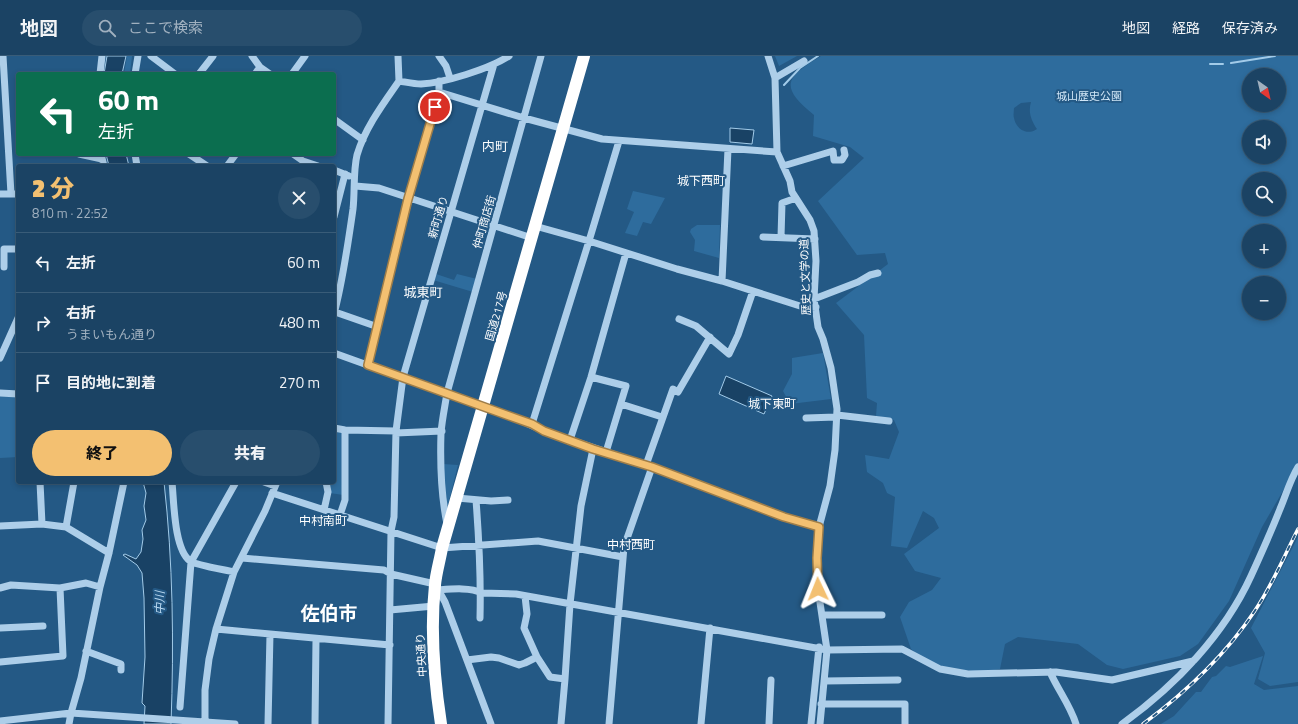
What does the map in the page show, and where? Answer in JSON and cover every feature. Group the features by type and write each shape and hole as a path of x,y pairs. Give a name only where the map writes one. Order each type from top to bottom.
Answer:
{"highway":[{"name":"国道217号","path":"436,587 442,548 584,56"},
{"name":"中央通り","path":"436,587 433,626 436,689 441,724"}],"street":[{"path":"0,194 14,194 3,56"},
{"path":"100,72 102,56"},
{"path":"135,72 138,56"},
{"path":"151,56 172,72"},
{"path":"201,72 213,56"},
{"path":"252,56 260,67 267,72"},
{"path":"293,72 305,56"},
{"path":"336,304 343,273 355,182 356,163 363,140 379,108 399,81 398,56"},
{"path":"439,56 446,66 450,78"},
{"path":"399,81 421,84 439,81 471,73 509,56"},
{"name":"仲町商店街","path":"448,528 443,505 441,472 442,431 447,393 541,56"},
{"name":"歴史と文学の道","path":"768,56 775,78 777,152 792,192 810,220 814,231 816,261 814,299 818,327 831,368 836,416 835,450 830,486 819,527 817,558 818,589 827,650 820,724"},
{"path":"775,78 804,61"},
{"name":"新町通り","path":"388,724 391,531 394,517 396,432 403,377 494,64"},
{"path":"256,72 260,67"},
{"path":"368,365 408,199 439,92 439,81"},
{"path":"439,92 524,118 602,139 777,152"},
{"path":"336,120 363,140"},
{"path":"532,424 619,140"},
{"path":"722,281 728,149"},
{"path":"783,166 833,151 834,160 842,160 845,155 844,150"},
{"path":"87,156 102,160"},
{"path":"192,156 204,164"},
{"path":"296,156 308,164"},
{"path":"336,171 345,174 355,182 379,188 408,199 494,225 589,242 722,281 800,306 816,307"},
{"path":"336,208 345,174"},
{"path":"781,238 782,203 796,198"},
{"path":"763,237 815,239"},
{"path":"4,267 4,249 16,249"},
{"path":"570,440 591,377 626,253"},
{"path":"814,299 878,273"},
{"path":"679,319 696,326 729,354 738,335 753,291"},
{"path":"336,314 378,327"},
{"path":"0,358 15,330"},
{"path":"609,724 624,547 649,466 662,417 673,389 678,392 710,337"},
{"path":"336,354 532,424 544,431 593,449 649,466 784,517 819,527"},
{"path":"591,377 626,386 606,452"},
{"path":"0,393 16,394"},
{"path":"621,404 662,417"},
{"path":"806,418 836,416 890,421"},
{"path":"336,428 396,432 442,431"},
{"path":"340,515 345,500 345,430"},
{"path":"561,724 570,604 576,548 581,506 593,449"},
{"path":"1122,724 1166,688 1193,661 1238,602 1250,578 1298,467"},
{"path":"40,484 42,524"},
{"path":"66,527 74,484"},
{"path":"69,724 81,678 124,484"},
{"path":"172,484 181,550 190,562 234,572"},
{"path":"180,707 190,562 235,484"},
{"path":"324,510 328,492 326,484"},
{"path":"205,722 205,690 209,659 216,629 234,572 265,511 274,487 324,510 442,548 538,541 623,557"},
{"path":"457,498 491,501 508,500"},
{"path":"476,500 481,592 480,618"},
{"path":"0,526 42,524 66,527 109,553"},
{"path":"242,558 384,570 391,574 436,587 516,594 820,647 827,650 902,649 940,669 968,674 1050,672 1112,680 1174,663 1193,661"},
{"path":"0,588 11,585 60,588 86,583 100,587"},
{"path":"436,587 444,602 491,724"},
{"path":"0,662 63,656 60,588"},
{"path":"525,596 527,614 524,628 537,657 550,677 565,679"},
{"path":"390,610 434,606"},
{"path":"822,615 882,615"},
{"path":"0,628 43,626"},
{"path":"701,724 710,628"},
{"path":"216,629 390,645"},
{"path":"268,724 270,634"},
{"path":"314,724 316,639"},
{"path":"811,724 820,647"},
{"path":"86,651 121,664 121,670"},
{"path":"467,660 491,657 500,658 519,665 525,664 537,657"},
{"path":"1050,672 1055,684 1071,710 1076,724"},
{"path":"769,724 772,680"},
{"path":"824,681 898,680"},
{"path":"821,704 905,704 905,724"},
{"path":"0,720 26,721 71,713 137,719 235,724"}],"green space":[{"path":"127,56 132,56 130,72 124,72"},
{"path":"775,56 797,56 779,66"},
{"name":"城山歴史公園","path":"821,56 1298,56 1298,465 1262,527 1229,601 1198,644 1180,656 1123,669 1107,665 1078,644 1018,637 1005,644 1000,669 983,672 945,668 922,658 911,649 900,617 909,602 932,590 941,578 915,571 904,554 939,528 934,518 923,511 907,548 891,546 895,497 887,493 883,483 867,472 865,455 889,459 899,432 894,420 876,416 877,403 867,398 864,335 836,303 888,264 885,253 857,255 818,201 864,158 850,147 813,136 814,115 795,97 791,89 791,83 800,70","holes":["1031,102 1031,116 1037,129 1029,132 1022,130 1015,122 1014,108 1021,103"]},
{"path":"633,191 665,198 651,224 643,222 637,236 625,233 634,212 627,209"},
{"path":"697,225 720,225 719,258 694,251 695,240 690,232 691,229"},
{"path":"436,274 454,280 457,274 477,279 473,292 433,280"},
{"path":"823,353 831,399 790,404 783,391 792,374 792,358"},
{"path":"0,396 16,397 16,457 0,458"},
{"path":"336,430 344,432 343,495 330,493 328,484 336,484"},
{"path":"443,464 458,465 448,505 445,504"},
{"path":"1298,537 1298,682 1270,686 1258,679 1265,653 1251,628"},
{"path":"1263,656 1254,684 1264,690 1298,686 1298,724 1161,724 1174,716 1196,692 1201,692 1212,677 1216,676 1226,666 1230,667"}],"water":[{"path":"107,56 126,56 122,72 104,72"},
{"path":"730,128 754,130 752,144 730,142"},
{"path":"106,156 126,156 128,164 108,164"},
{"path":"726,376 772,396 764,414 719,394"},
{"name":"中川","path":"144,484 164,484 172,603 171,724 144,724 145,706 142,703 145,657 142,573 137,565 123,555 125,554 136,559 141,552 143,539 142,530 146,520 144,506 146,493"}],"waterway":[{"path":"784,85 800,68 818,56"},
{"path":"1231,63 1275,56"},
{"path":"1210,64 1223,64"}],"railway":[{"path":"1143,724 1189,686 1230,644 1260,602 1298,529"}],"district":[{"name":"内町","path":"495,146"},
{"name":"城下西町","path":"701,181"},
{"name":"城東町","path":"423,292"},
{"name":"城下東町","path":"772,404"},
{"name":"中村南町","path":"323,521"},
{"name":"中村西町","path":"631,545"},
{"name":"佐伯市","path":"329,613"}],"route":[{"path":"435,107 408,199 368,365 532,424 544,431 593,449 652,467 784,517 819,527 817,558 818,589"}]}
